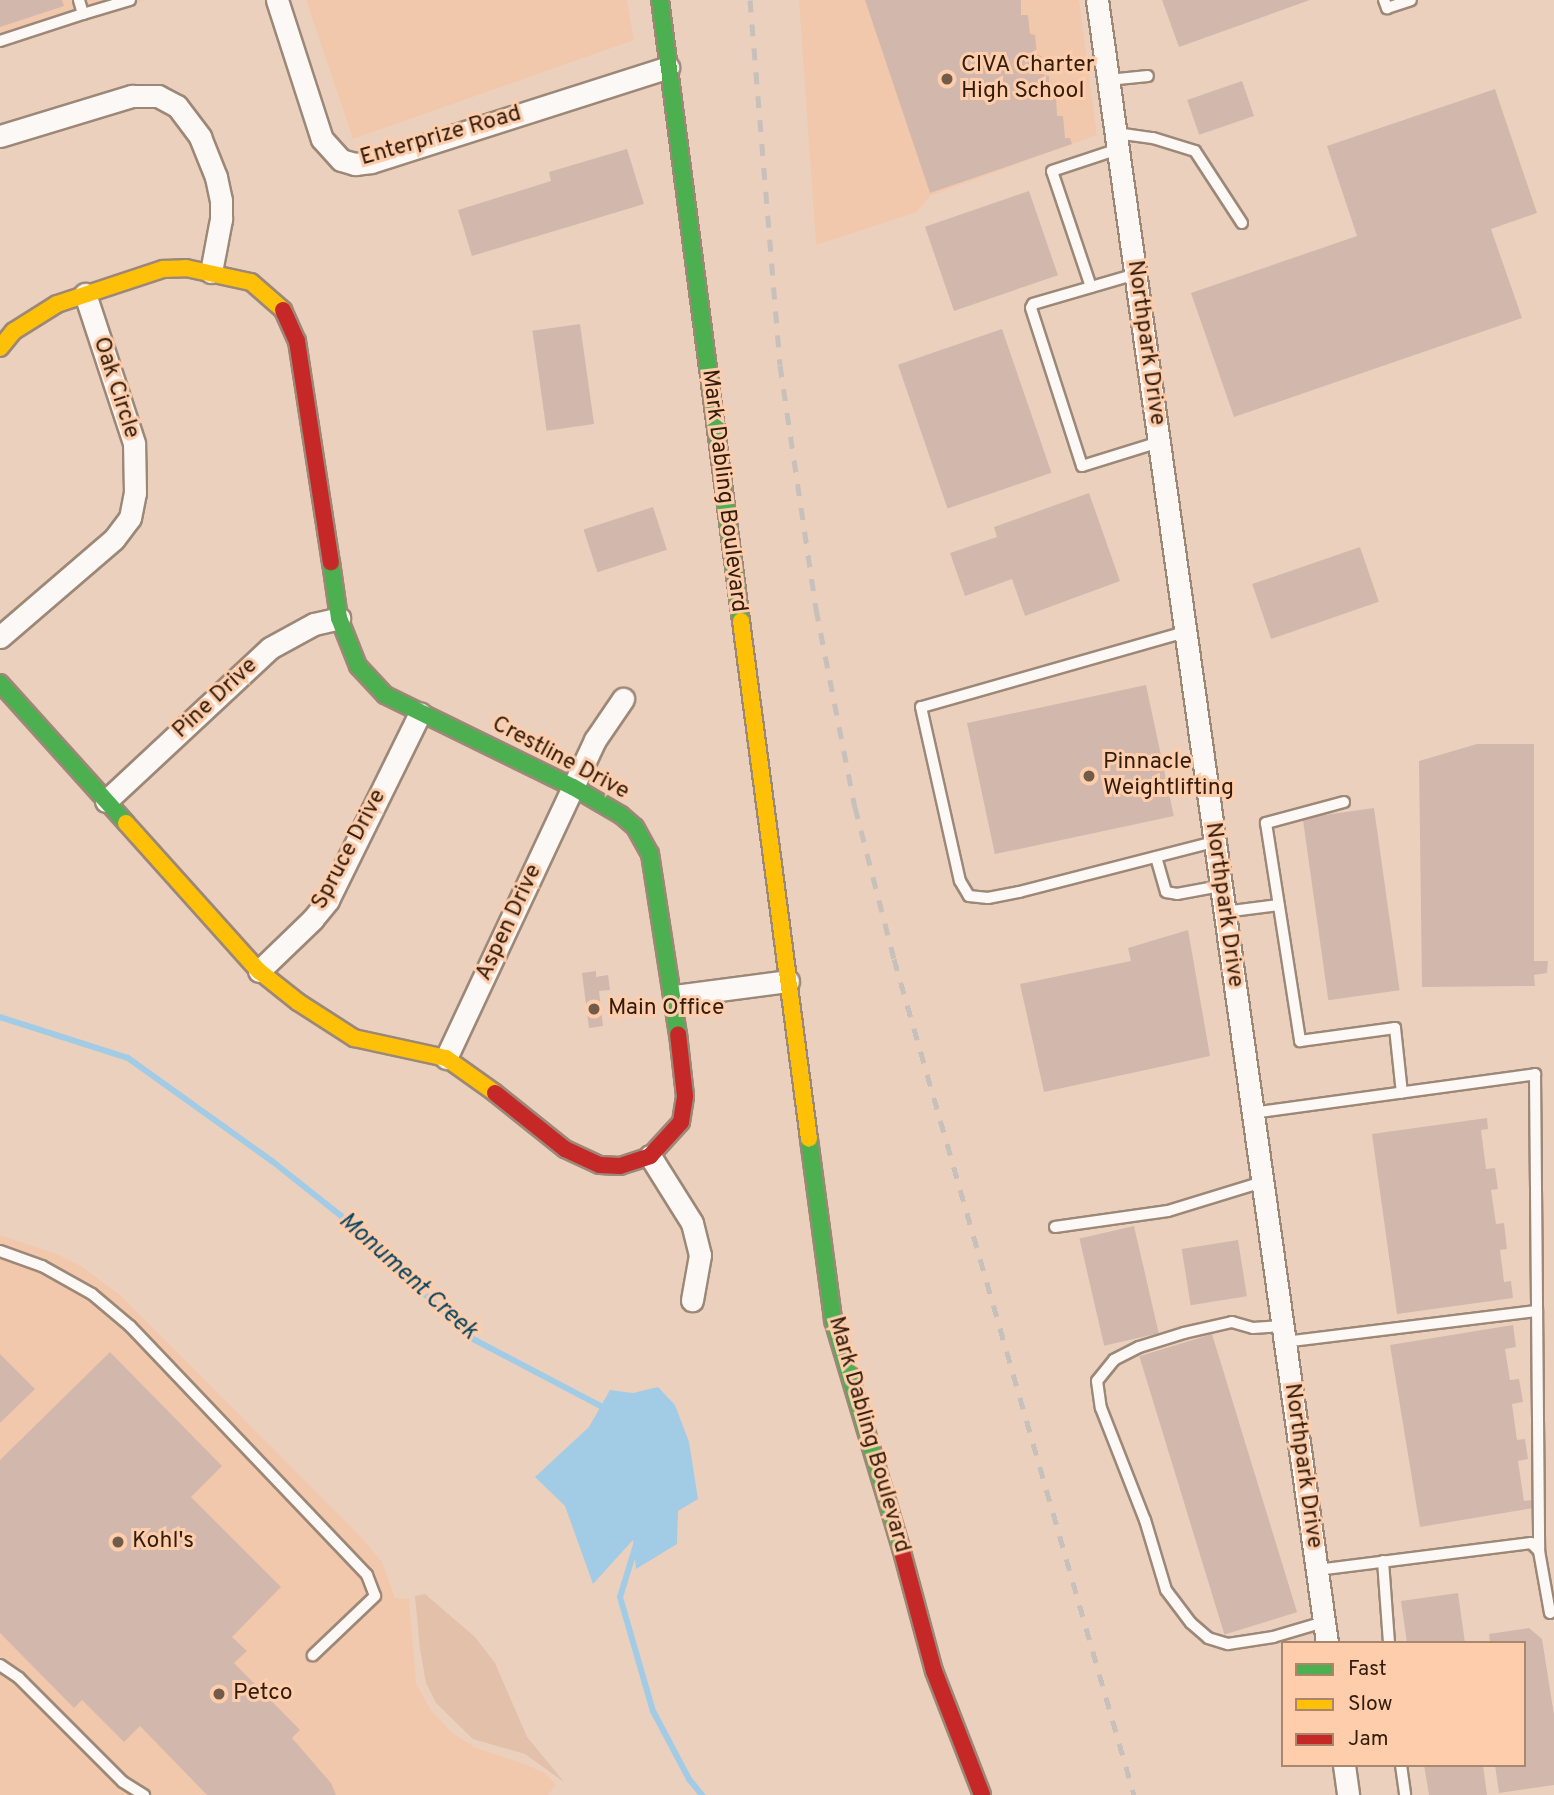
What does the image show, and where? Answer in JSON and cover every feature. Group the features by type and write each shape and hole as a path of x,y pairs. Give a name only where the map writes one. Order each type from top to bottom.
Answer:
{"street":[{"name":"Enterprize Road","path":"277,0 322,139 329,151 341,160 355,164 371,162 668,67"},
{"name":"Mark Dabling Boulevard","path":"660,0 833,1320 844,1365 885,1488 934,1671 982,1795"},
{"name":"Northpark Drive","path":"1097,0 1325,1633"},
{"path":"0,136 132,96 184,99 216,177 221,200 221,219 211,272"},
{"name":"Crestline Drive","path":"0,348 32,317 85,294 163,269 186,268 251,282 282,308 297,341 339,618 349,650 370,682 385,695 573,787 621,815 635,827 650,854 674,996 685,1109 681,1122 650,1156"},
{"name":"Oak Circle","path":"0,637 114,538 139,520 135,493 134,443 85,294"},
{"name":"Pine Drive","path":"106,801 270,648 314,624 339,618"},
{"path":"0,683 259,971 298,1002 354,1038 446,1058 565,1149 583,1159 600,1165 620,1166 650,1156 692,1223 700,1255 692,1300"},
{"name":"Aspen Drive","path":"446,1058 595,740 623,699"},
{"name":"Spruce Drive","path":"259,971 312,920 328,900 420,713"},
{"path":"674,996 789,981"},
{"path":"1344,1767 1348,1795"}],"lane":[{"path":"79,0 83,14"},
{"path":"0,41 130,0"},
{"path":"1384,0 1387,8 1411,0"},
{"path":"1108,80 1148,76"},
{"path":"1091,287 1052,171 1117,141 1153,138 1195,151 1242,223"},
{"path":"1136,274 1034,304 1031,308 1082,466 1159,442"},
{"path":"1185,632 921,707 961,881 970,896 988,898 1019,892 1214,842"},
{"path":"1344,802 1266,823 1300,1041 1395,1028 1402,1093"},
{"path":"1156,857 1166,892 1177,894 1220,886"},
{"path":"1224,912 1279,905"},
{"path":"1252,1113 1535,1074 1539,1551 1550,1613"},
{"path":"1055,1227 1168,1211 1262,1182"},
{"path":"0,1251 42,1266 92,1294 130,1326 367,1575 374,1596 313,1655"},
{"path":"1325,1633 1227,1644 1208,1638 1191,1623 1166,1590 1145,1520 1101,1408 1097,1381 1114,1360 1139,1347 1232,1322 1283,1334 1537,1311"},
{"path":"1317,1570 1531,1543 1539,1551"},
{"path":"1383,1561 1389,1641"},
{"path":"0,1665 19,1678 123,1782 144,1795"},
{"path":"1401,1767 1405,1795"}],"shaded area":[{"path":"0,0 145,0 0,47"},
{"path":"306,0 627,0 634,40 353,139"},
{"name":"CIVA Charter High School","path":"799,0 1079,0 1097,135 930,196 917,212 816,245"},
{"path":"0,1235 57,1254 81,1266 120,1295 361,1537 382,1562 395,1598 409,1599 416,1683 431,1710 451,1732 476,1748 546,1774 556,1785 548,1795 0,1795"},
{"path":"425,1594 475,1637 495,1663 527,1737 564,1782 525,1754 473,1739 436,1703 426,1683 420,1649 415,1596"}],"water":[{"path":"658,1387 675,1405 689,1442 698,1499 678,1511 677,1544 636,1569 633,1540 593,1584 565,1506 535,1477 589,1427 610,1390 633,1393"}],"building":[{"path":"0,0 62,0 64,6 0,27"},
{"path":"865,0 1021,0 1021,15 1028,15 1030,34 1035,35 1037,55 1042,56 1044,75 1049,76 1050,96 1056,97 1057,116 1063,116 1065,138 1070,138 1072,144 930,193"},
{"path":"1162,0 1310,0 1179,47"},
{"path":"1242,81 1254,116 1199,135 1187,100"},
{"path":"1495,89 1537,213 1491,229 1522,318 1234,417 1191,293 1357,236 1327,146"},
{"path":"627,149 644,204 472,256 458,210 551,181 549,172"},
{"path":"1029,191 1058,275 954,311 925,227"},
{"path":"580,324 594,424 547,431 532,331"},
{"path":"1002,329 1051,473 947,509 898,365"},
{"path":"1089,493 1120,581 1025,616 1012,579 965,596 950,553 997,537 994,527"},
{"path":"653,507 667,550 597,572 584,530"},
{"path":"1360,547 1379,602 1271,639 1252,584"},
{"path":"1146,685 1174,816 995,854 967,723"},
{"path":"1477,744 1534,744 1534,961 1548,961 1547,973 1534,975 1535,986 1422,987 1419,761"},
{"path":"1374,808 1400,990 1328,1000 1303,818"},
{"path":"1188,930 1210,1056 1044,1092 1020,984 1131,961 1128,948"},
{"name":"Main Office","path":"596,971 596,977 608,975 610,990 599,991 603,1026 589,1028 582,973"},
{"path":"1487,1118 1488,1129 1481,1130 1486,1169 1495,1168 1498,1189 1491,1190 1496,1224 1504,1223 1507,1249 1500,1250 1504,1282 1511,1281 1513,1298 1397,1314 1372,1134"},
{"path":"1134,1226 1159,1333 1104,1346 1079,1239"},
{"path":"1238,1240 1247,1296 1191,1305 1182,1249"},
{"path":"1513,1325 1516,1347 1505,1349 1510,1380 1519,1379 1523,1402 1512,1404 1517,1440 1525,1439 1528,1459 1518,1461 1524,1501 1532,1500 1533,1508 1420,1527 1390,1345"},
{"path":"1212,1334 1297,1612 1224,1635 1139,1356"},
{"name":"Kohl's","path":"110,1352 222,1466 191,1497 281,1587 232,1637 247,1651 234,1663 300,1730 292,1738 331,1783 336,1795 207,1795 140,1726 124,1742 82,1700 74,1708 0,1633 0,1460"},
{"path":"0,1354 35,1389 0,1423"},
{"path":"1458,1593 1465,1641 1407,1641 1401,1601"},
{"path":"1529,1628 1542,1639 1554,1715 1554,1785 1499,1793 1495,1767 1526,1767 1526,1641 1490,1641 1489,1634"},
{"path":"1424,1767 1483,1767 1487,1795 1429,1795"}],"waterway":[{"name":"Monument Creek","path":"0,1017 128,1058 272,1161 340,1215 473,1339 608,1410"},
{"name":"Monument Creek","path":"636,1545 620,1597 653,1711 689,1779 702,1795"}],"railway":[{"path":"750,0 780,365 816,609 855,807 894,959 1134,1795"}],"traffic: fast":[{"path":"660,0 741,621"},
{"path":"331,562 339,618 358,666 385,695 573,787 621,815 635,827 650,854 678,1034"},
{"path":"0,683 126,823"},
{"path":"809,1139 833,1320 901,1548"}],"traffic: slow":[{"path":"0,348 14,331 57,304 163,269 186,268 251,282 283,310"},
{"path":"741,621 809,1139"},
{"path":"126,823 259,971 298,1002 354,1038 446,1058 495,1093"}],"traffic: jam":[{"path":"283,310 297,341 331,562"},
{"path":"495,1093 565,1149 600,1165 620,1166 650,1156 681,1122 685,1096 678,1034"},
{"path":"901,1548 934,1671 982,1795"}],"place":[{"name":"CIVA Charter High School","path":"947,79"},
{"name":"Pinnacle Weightlifting","path":"1089,776"},
{"name":"Main Office","path":"594,1009"},
{"name":"Kohl's","path":"118,1542"},
{"name":"Petco","path":"219,1694"}]}
